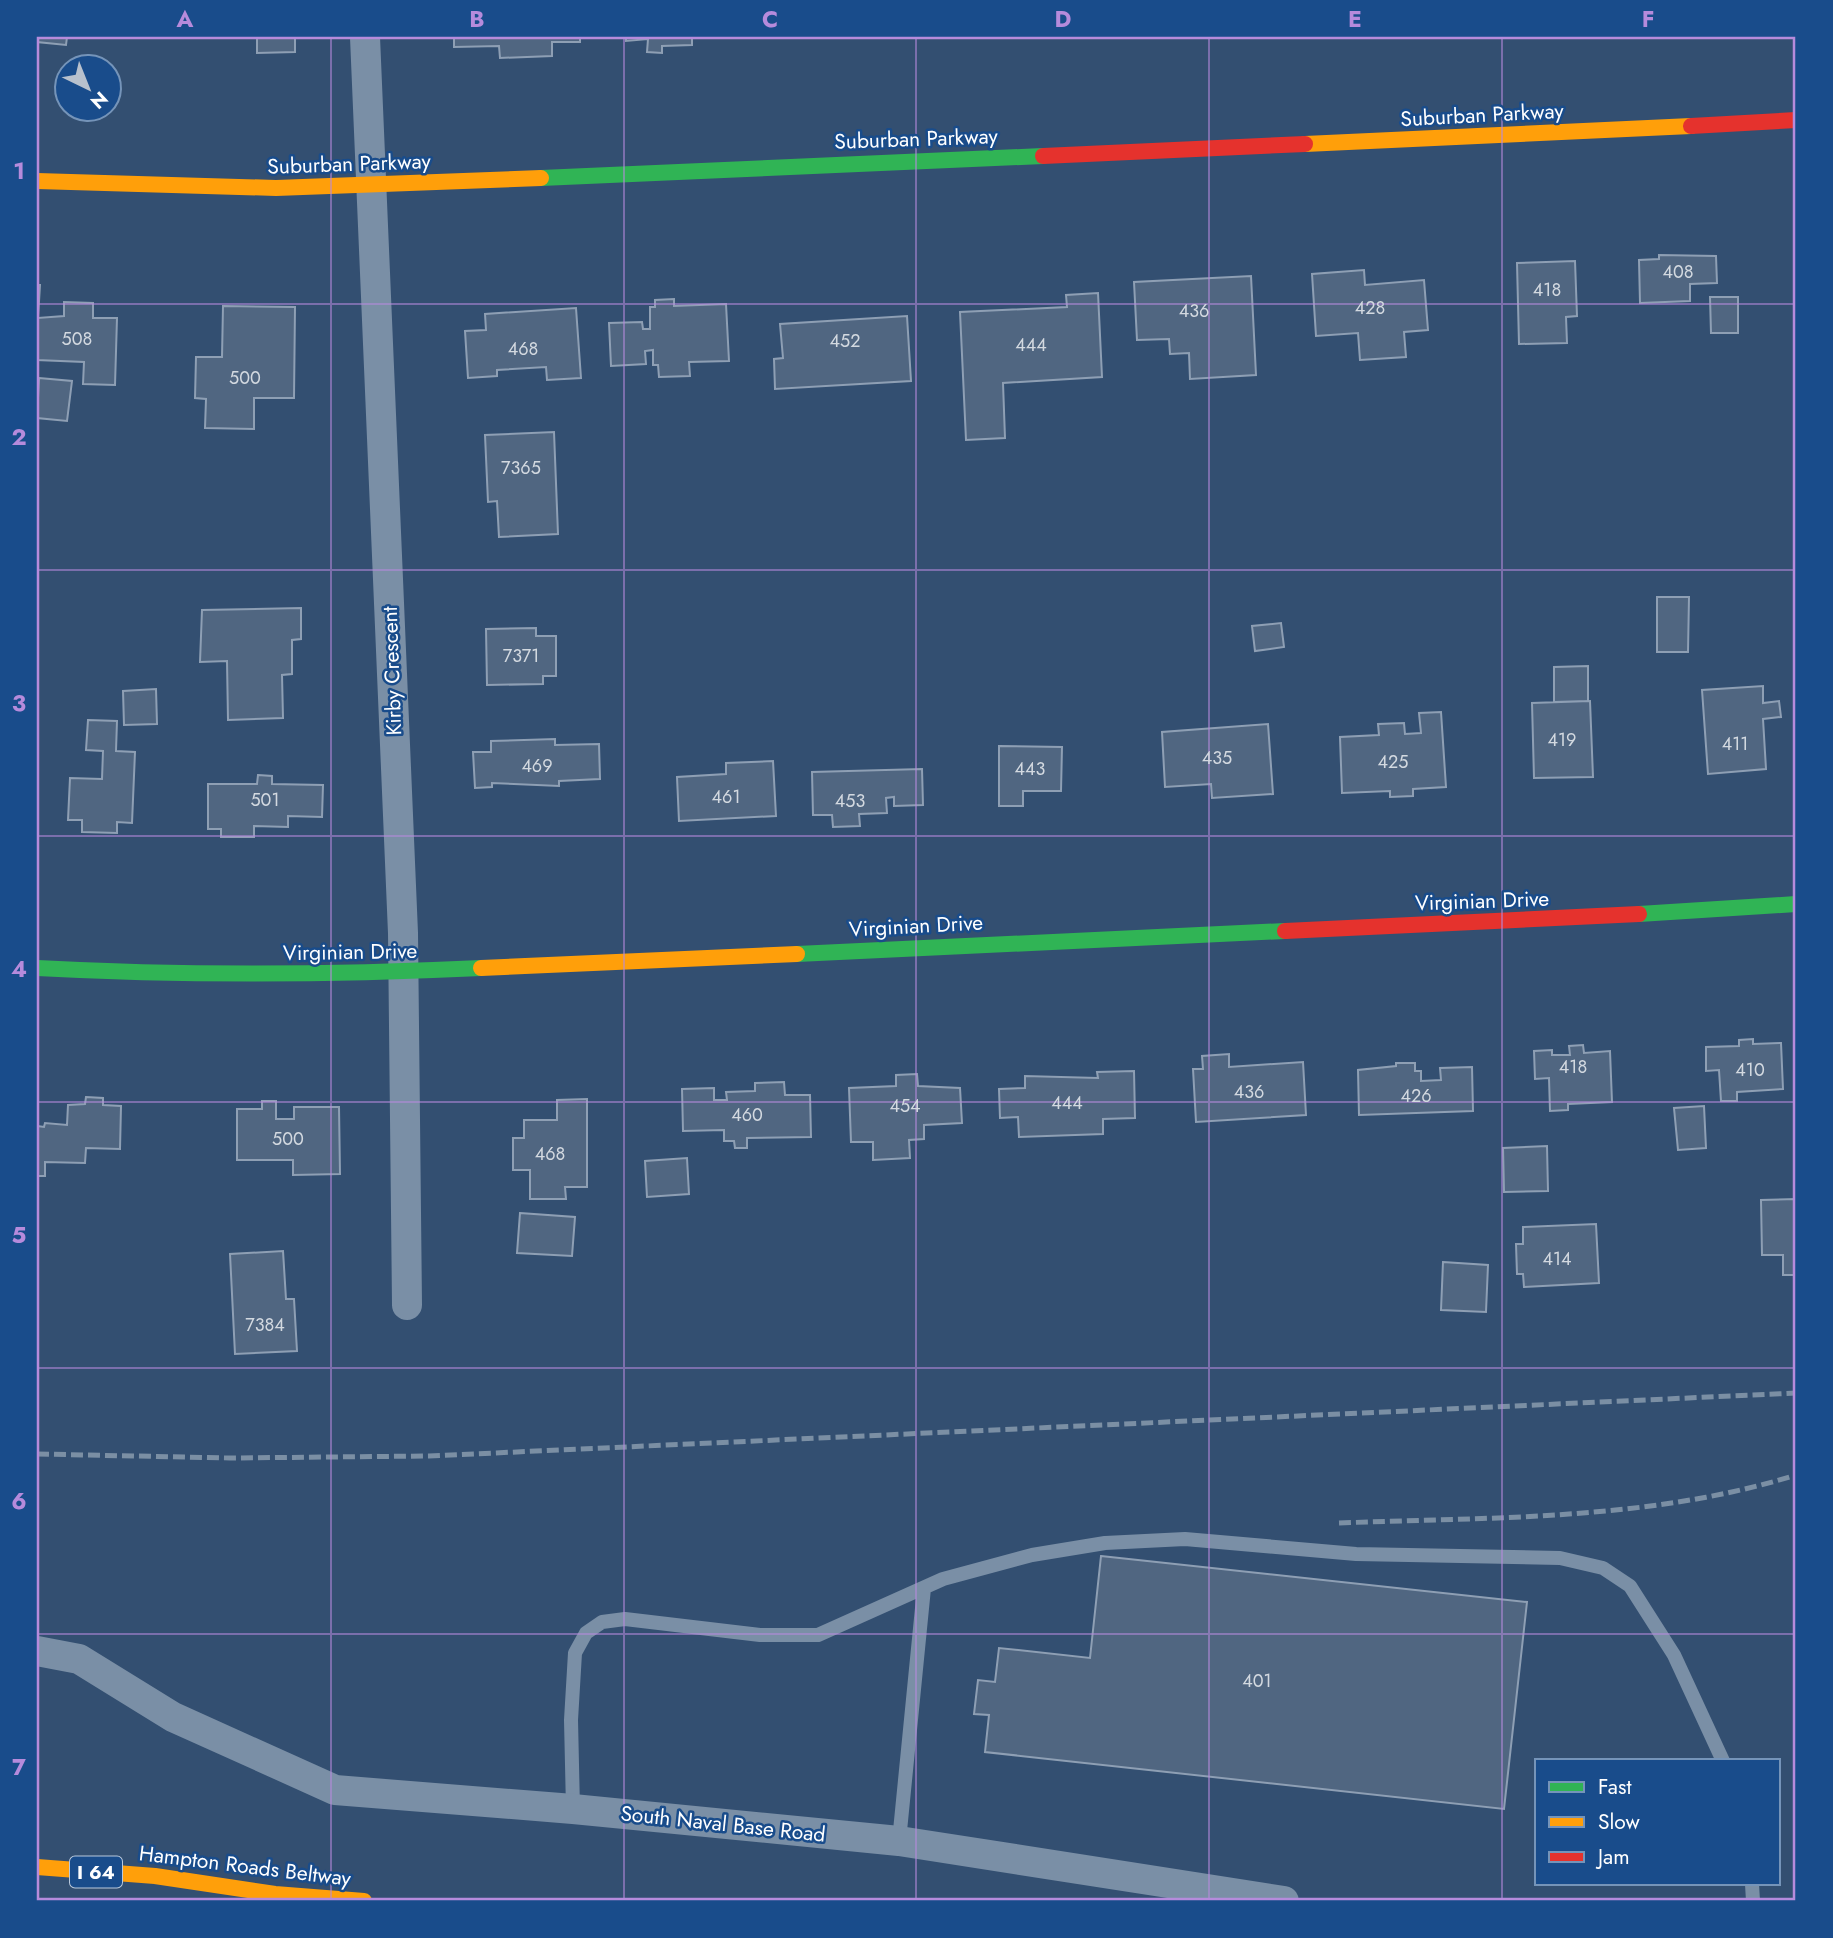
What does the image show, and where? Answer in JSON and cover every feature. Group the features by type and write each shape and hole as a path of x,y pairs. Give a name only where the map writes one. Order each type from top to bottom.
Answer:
{"main road":[{"name":"Suburban Parkway","path":"37,181 276,188 371,186 1796,120"},
{"name":"Virginian Drive","path":"37,968 338,975 1596,917 1796,904"},
{"path":"76,1854 155,1876"},
{"name":"Hampton Roads Beltway","path":"37,1867 155,1876 275,1894 364,1901"}],"street":[{"name":"Kirby Crescent","path":"365,37 403,972 407,1305"},
{"name":"South Naval Base Road","path":"37,1651 79,1659 173,1717 335,1790 573,1809 899,1841 1284,1901"}],"lane":[{"path":"573,1809 571,1720 575,1653 586,1633 602,1622 625,1619 760,1635 818,1635 943,1579 1032,1555 1105,1543 1185,1539 1356,1554 1571,1560 1603,1568 1630,1586 1674,1655 1722,1759"},
{"path":"899,1841 924,1588"}],"building":[{"path":"37,37 67,37 66,45 37,42"},
{"path":"257,37 295,37 295,52 257,53"},
{"path":"454,37 580,37 580,42 552,42 552,56 500,58 499,46 454,47"},
{"path":"626,37 692,37 692,45 662,46 662,53 647,52 648,39 626,41"},
{"path":"1659,255 1716,256 1717,283 1690,284 1690,301 1640,303 1639,260 1659,259"},
{"path":"1575,261 1577,316 1566,317 1567,343 1519,344 1517,263"},
{"path":"1364,270 1365,285 1424,280 1428,330 1404,332 1406,357 1360,360 1358,333 1316,336 1312,274"},
{"path":"1251,276 1256,375 1190,379 1189,353 1170,354 1169,339 1137,340 1134,282"},
{"path":"37,285 40,285 38,318 64,316 64,302 93,303 93,318 117,318 115,385 83,384 84,362 37,360"},
{"path":"1098,293 1102,377 1003,383 1005,438 966,440 960,312 1067,307 1066,295"},
{"path":"1710,297 1738,297 1738,333 1711,333"},
{"path":"674,299 674,306 726,304 729,361 689,362 690,376 659,377 658,365 653,365 653,350 645,351 646,364 611,366 609,323 642,322 643,329 650,329 650,307 655,307 655,300"},
{"path":"223,306 295,307 294,398 254,398 254,429 205,428 206,399 195,398 196,357 222,357"},
{"path":"576,308 581,378 547,380 546,367 497,370 497,376 468,378 465,331 486,330 485,314"},
{"path":"907,316 911,381 775,389 774,359 783,358 780,324"},
{"path":"39,378 72,381 67,421 37,418"},
{"path":"554,432 558,534 499,537 497,501 488,502 485,435"},
{"path":"1657,597 1689,597 1688,652 1657,652"},
{"path":"301,608 301,639 292,640 292,674 282,675 283,718 228,720 227,661 200,662 202,610"},
{"path":"1281,623 1284,647 1255,651 1252,626"},
{"path":"536,628 536,636 556,636 556,676 543,676 543,684 487,685 486,629"},
{"path":"1588,666 1588,701 1554,702 1554,667"},
{"path":"1763,686 1763,703 1779,701 1781,717 1763,719 1766,769 1708,774 1702,690"},
{"path":"156,689 157,724 124,725 123,691"},
{"path":"1590,701 1593,777 1534,778 1532,703"},
{"path":"1441,712 1446,787 1413,789 1413,796 1390,797 1390,791 1342,793 1340,737 1379,735 1378,724 1404,723 1405,734 1421,733 1419,713"},
{"path":"88,720 117,721 116,751 135,752 132,823 117,822 117,833 82,832 82,820 68,820 70,778 102,779 103,751 86,750"},
{"path":"1268,724 1273,794 1212,798 1211,784 1165,787 1162,732"},
{"path":"555,739 555,745 599,744 600,779 559,781 559,786 492,783 492,787 475,788 473,752 491,752 491,741"},
{"path":"999,746 1062,747 1061,791 1023,791 1023,806 999,806"},
{"path":"773,761 776,816 679,821 677,777 726,774 726,763"},
{"path":"922,769 923,805 894,806 894,797 886,798 887,813 859,814 860,826 833,827 832,815 813,815 812,772"},
{"path":"258,775 272,776 272,784 323,785 322,817 288,816 288,827 254,826 254,837 221,837 221,829 208,829 208,784 257,784"},
{"path":"1753,1039 1753,1044 1781,1043 1783,1089 1737,1092 1737,1101 1721,1101 1719,1070 1706,1071 1706,1047 1739,1046 1739,1040"},
{"path":"1583,1045 1584,1053 1610,1051 1612,1102 1568,1104 1568,1110 1550,1111 1549,1078 1535,1079 1534,1051 1552,1050 1552,1055 1570,1055 1569,1046"},
{"path":"1229,1054 1229,1067 1303,1062 1306,1115 1196,1122 1193,1069 1203,1069 1202,1056"},
{"path":"1396,1063 1415,1063 1415,1071 1421,1071 1421,1081 1441,1080 1440,1068 1472,1067 1473,1111 1359,1115 1358,1070 1396,1066"},
{"path":"1134,1071 1135,1118 1103,1119 1103,1134 1019,1137 1018,1117 1000,1118 999,1089 1025,1088 1025,1076 1098,1078 1097,1072"},
{"path":"917,1074 918,1086 960,1088 962,1123 924,1125 924,1139 909,1140 910,1158 873,1160 873,1142 851,1142 849,1088 896,1086 896,1075"},
{"path":"784,1082 785,1095 810,1095 811,1137 747,1138 747,1148 735,1148 734,1141 724,1141 724,1130 683,1131 682,1089 714,1088 714,1100 727,1100 726,1092 755,1091 755,1083"},
{"path":"86,1097 103,1098 103,1105 121,1106 120,1149 86,1148 85,1163 45,1162 45,1176 37,1176 37,1126 44,1127 45,1123 67,1125 68,1105 85,1104"},
{"path":"587,1099 587,1187 565,1187 566,1199 530,1199 530,1170 513,1170 513,1138 524,1138 524,1120 557,1120 557,1100"},
{"path":"262,1101 276,1101 276,1119 294,1119 294,1107 339,1107 340,1174 293,1175 293,1160 237,1160 237,1109 262,1109"},
{"path":"1704,1106 1706,1148 1678,1150 1674,1108"},
{"path":"1547,1146 1548,1191 1504,1192 1503,1148"},
{"path":"687,1158 689,1194 647,1197 645,1161"},
{"path":"1796,1199 1796,1275 1783,1275 1783,1255 1762,1255 1761,1200"},
{"path":"520,1213 575,1217 572,1256 517,1253"},
{"path":"1596,1224 1599,1283 1524,1287 1523,1274 1517,1274 1516,1244 1523,1244 1523,1227"},
{"path":"283,1251 286,1299 294,1299 297,1351 235,1354 230,1254"},
{"path":"1443,1262 1488,1265 1486,1312 1441,1310"},
{"path":"1101,1556 1527,1602 1504,1809 985,1752 989,1715 974,1714 978,1680 995,1682 999,1648 1090,1658"}],"railway":[{"path":"37,1454 230,1458 429,1456 1796,1393"},
{"path":"1339,1523 1512,1517 1627,1509 1740,1490 1796,1475"}],"traffic: fast":[{"path":"541,178 1043,156"},
{"path":"1639,914 1796,904"},
{"path":"797,954 1285,931"},
{"path":"37,968 259,974 481,968"}],"traffic: slow":[{"path":"1305,144 1691,126"},
{"path":"37,181 276,188 541,178"},
{"path":"481,968 797,954"},
{"path":"37,1867 155,1876 275,1894 364,1901"}],"traffic: jam":[{"path":"1691,126 1796,120"},
{"path":"1043,156 1305,144"},
{"path":"1285,931 1639,914"}]}
